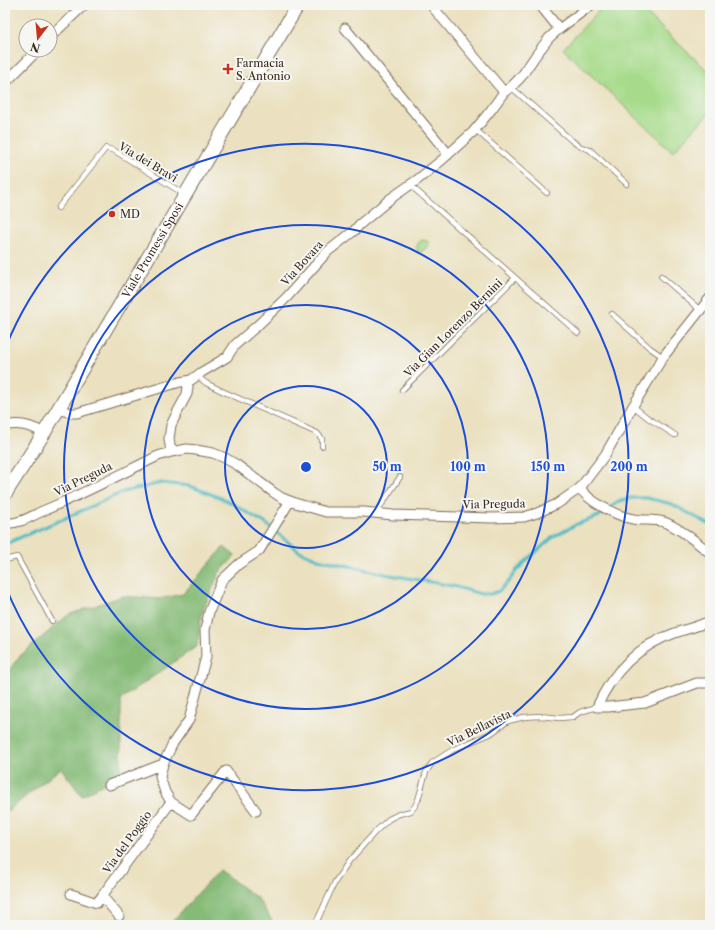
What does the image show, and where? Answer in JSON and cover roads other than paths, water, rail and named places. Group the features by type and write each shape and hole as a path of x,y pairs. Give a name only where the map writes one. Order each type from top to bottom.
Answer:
{"main road":[{"name":"Viale Promessi Sposi","path":"5,494 44,433 298,5"}],"street":[{"path":"58,30 84,5"},
{"path":"431,5 508,89"},
{"path":"540,5 556,25 558,30"},
{"name":"Via Bovara","path":"58,408 71,413 77,413 186,381 227,357 235,345 286,298 327,252 390,199 448,155 476,130 508,89 521,77 549,38 591,5"},
{"path":"345,28 448,155"},
{"path":"5,83 30,58"},
{"name":"Via Preguda","path":"5,524 22,520 60,504 158,456 187,449 217,454 231,461 282,498 326,512 364,512 393,515 492,518 524,517 541,512 557,504 580,488 605,455 663,357 710,298"},
{"path":"171,452 169,439 172,425 187,394 188,387 186,381"},
{"path":"5,426 12,424 25,425 44,433"},
{"path":"580,488 583,493 615,514 633,519 664,522 690,537 710,553"},
{"path":"256,811 226,771 191,815 171,802 165,792 160,778 163,764 173,743 189,720 206,657 204,630 209,612 222,580 239,564 259,551 290,501"},
{"path":"710,621 665,637 639,652 625,664 613,678 597,706 608,707 645,703 697,683 710,683"},
{"path":"109,785 163,764"},
{"name":"Via del Poggio","path":"102,896 171,802"},
{"path":"71,894 97,903 102,896 120,916"}],"lane":[{"path":"508,89 579,146 590,150 627,184"},
{"path":"476,130 547,193"},
{"name":"Via dei Bravi","path":"58,208 106,148 115,151 185,195"},
{"name":"Via Gian Lorenzo Bernini","path":"410,185 578,334"},
{"path":"661,276 700,310"},
{"name":"Via Gian Lorenzo Bernini","path":"402,390 516,278"},
{"path":"612,314 650,348 663,357"},
{"path":"196,376 222,391 317,434 322,439 322,446"},
{"path":"633,406 648,418 675,435"},
{"path":"375,513 400,477"},
{"path":"5,560 17,557 52,621"},
{"name":"Via Bellavista","path":"315,925 335,882 349,861 389,819 398,814 411,811 415,806 426,772 432,763 454,749 490,734 508,721 524,717 540,716 559,718 573,717 580,712 597,706"}],"waterway":[{"path":"5,544 123,492 161,483 190,486 226,500 265,523 299,551 318,559 385,574 453,586 481,594 491,594 499,591 510,580 516,571 553,537 577,524 599,516 618,502 630,498 647,498 672,504 710,525"}],"place":[{"name":"Farmacia S. Antonio","path":"228,69"},
{"name":"MD","path":"112,214"}]}
